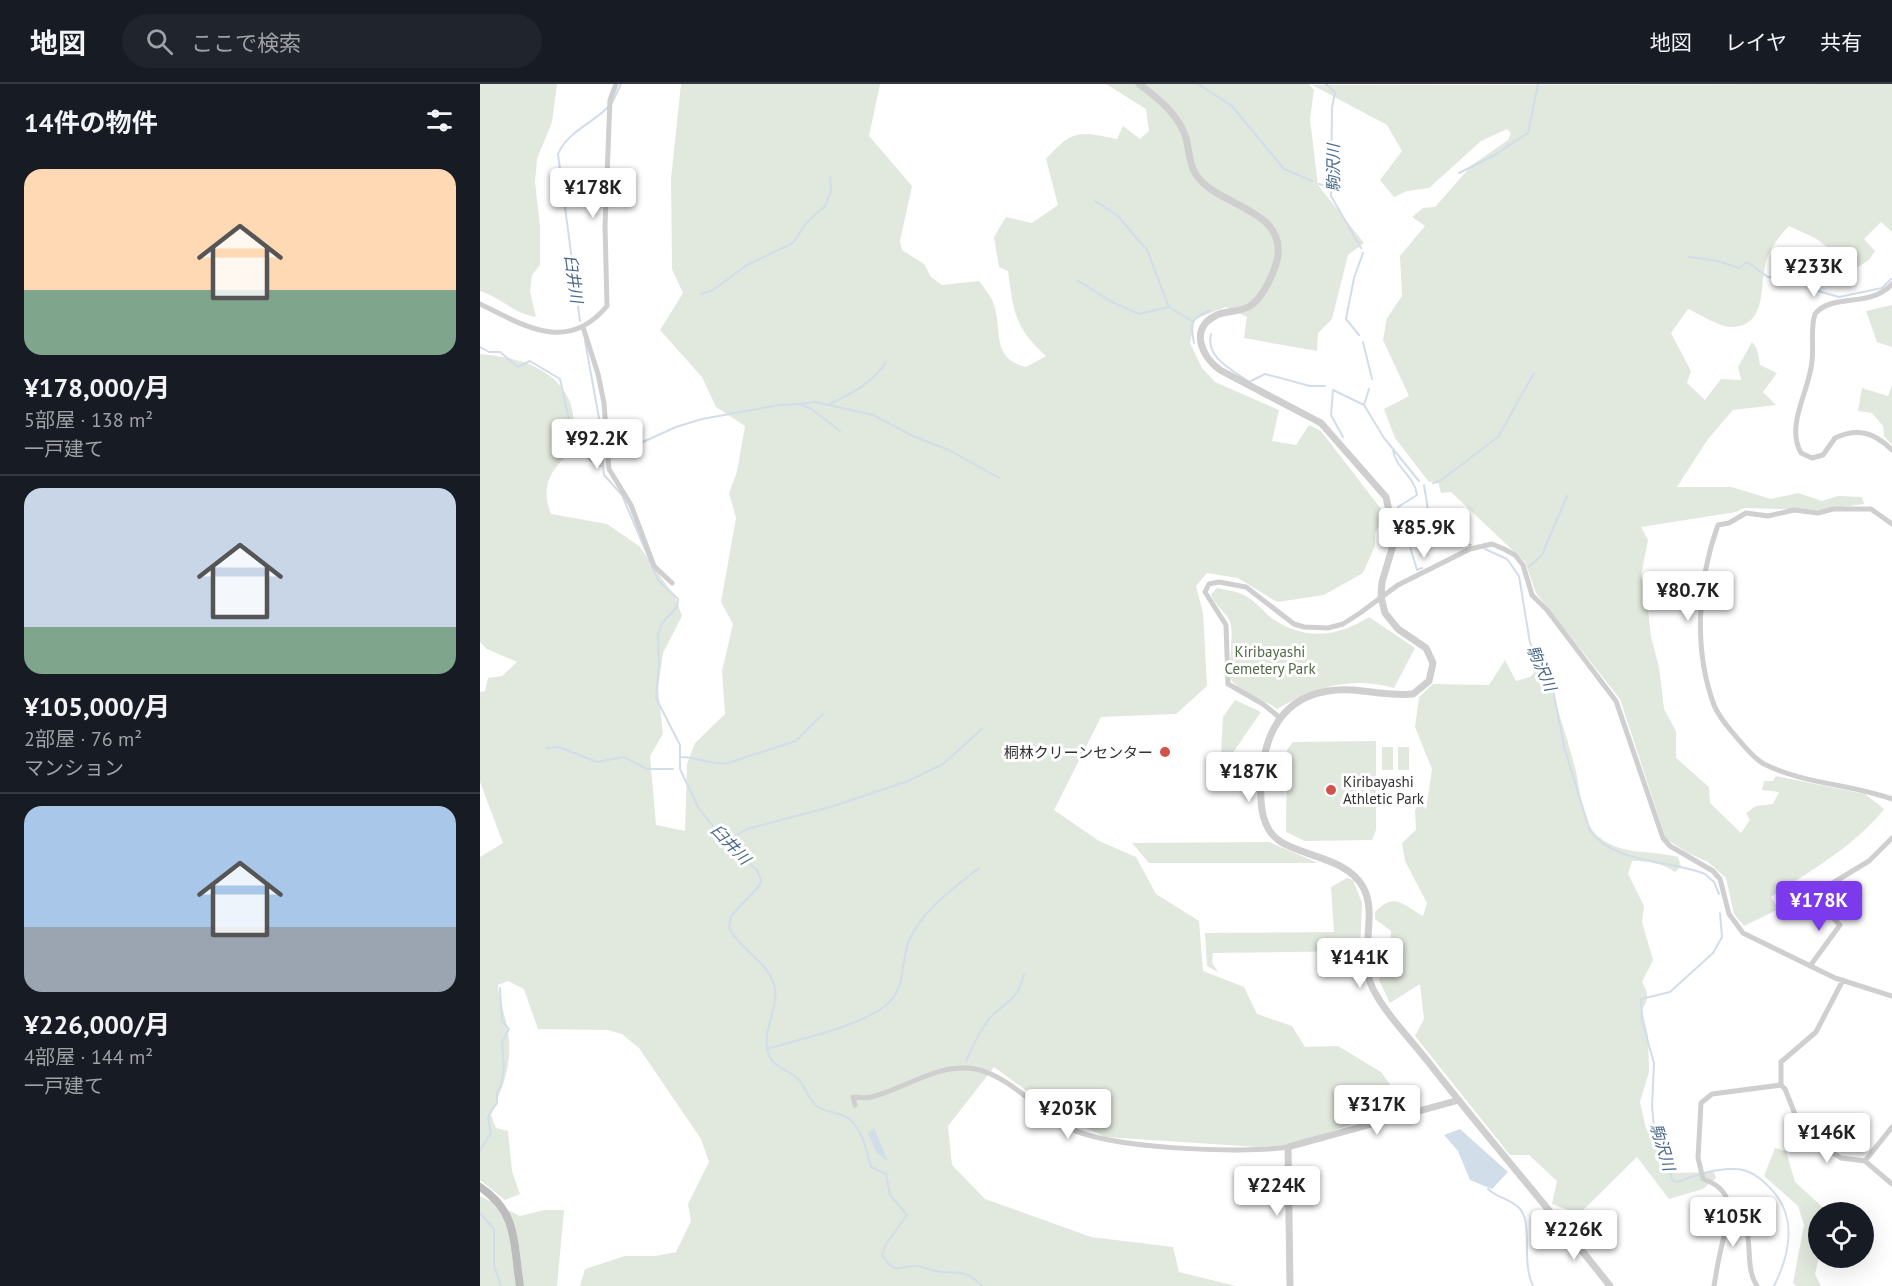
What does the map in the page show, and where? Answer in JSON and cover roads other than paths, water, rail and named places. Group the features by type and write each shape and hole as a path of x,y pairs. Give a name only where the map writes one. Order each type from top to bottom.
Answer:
{"main road":[{"path":"480,1187 493,1196 507,1211 520,1286"}],"street":[{"path":"480,304 541,331 557,334 583,327 599,316 607,306 604,226 610,100 616,84"},
{"path":"1139,84 1171,112 1182,126 1194,172 1205,184 1264,220 1273,230 1278,255 1271,275 1259,296 1251,306 1216,315 1205,322 1200,333 1200,345 1212,364 1220,370 1321,423 1386,497 1395,539 1382,582 1381,597 1385,613 1391,622 1421,643 1431,655 1433,668 1425,686 1419,691 1403,695 1353,690 1318,694 1302,700 1279,717 1269,735 1263,762 1261,802 1267,827 1281,842 1347,870 1359,880 1368,899 1366,962 1373,989 1458,1100 1610,1286"},
{"path":"1892,284 1879,296 1830,304 1815,314 1812,322 1812,362 1798,415 1796,439 1801,453 1812,458 1823,455 1835,438 1863,432 1881,439 1892,450"},
{"path":"583,327 598,374 604,403 609,469 631,506 654,566 672,583"},
{"path":"1892,524 1871,509 1833,509 1818,513 1794,510 1768,516 1746,513 1729,523 1718,525 1702,593 1700,624 1714,704 1727,726 1753,756 1762,763 1794,775 1870,791 1892,799"},
{"path":"1279,717 1263,704 1228,684 1226,625 1208,600 1205,592 1209,584 1219,582 1246,586 1294,624 1328,628 1343,624 1398,585 1480,545 1492,544 1515,555 1523,565 1532,595 1547,610 1616,701 1663,838 1670,846 1713,871 1720,879 1729,914 1743,933 1843,980 1892,996"},
{"path":"1810,966 1840,925 1815,900 1831,884 1869,861 1892,838"},
{"path":"1780,1085 1780,1062 1816,1032 1843,980"},
{"path":"855,1105 853,1097 871,1097 957,1067 976,1069 999,1078 1070,1128 1098,1138 1211,1149 1263,1151 1288,1147 1458,1100"},
{"path":"1714,1286 1728,1227 1730,1207 1724,1193 1715,1183 1703,1177 1699,1163 1703,1100 1712,1094 1780,1085 1785,1089 1803,1134 1841,1158 1865,1161 1892,1184"},
{"path":"1865,1161 1892,1127"},
{"path":"1288,1147 1290,1286"},
{"path":"1730,1207 1737,1212 1745,1224 1750,1240 1753,1279 1757,1286"}],"waterway":[{"name":"臼井川","path":"612,103 621,84"},
{"path":"1198,84 1232,106 1284,169 1312,181"},
{"name":"駒沢川","path":"1326,84 1335,92 1332,108 1331,196 1361,248"},
{"path":"1459,173 1493,156 1528,133 1538,84"},
{"name":"臼井川","path":"580,321 558,154 568,139 608,107"},
{"path":"701,294 713,290 747,265 793,243 807,222 825,206 831,191 830,177"},
{"path":"1319,184 1330,187"},
{"path":"1095,201 1117,215 1147,250 1169,307 1192,321"},
{"name":"駒沢川","path":"1359,335 1346,319 1354,278 1363,253"},
{"path":"1689,257 1718,261 1739,268 1747,262 1768,277 1790,277 1818,291 1839,297 1882,288 1891,279"},
{"path":"1077,280 1112,302 1139,314 1169,307"},
{"path":"1194,343 1193,322 1210,310"},
{"path":"1211,334 1210,342 1216,357 1249,382 1265,374 1310,386 1325,386"},
{"name":"臼井川","path":"585,341 599,418 604,475 622,495 658,580 678,599 677,607 662,623 658,635 659,665 656,698 680,745 680,769 698,807 725,842 757,870 761,880 760,885 731,916 729,928 740,943 765,968 774,984 775,1003 768,1032 767,1050 776,1065 797,1078 818,1107 841,1115 855,1125 862,1138 871,1167 886,1174 890,1195 907,1215 886,1244 882,1255 887,1262 894,1268 919,1266 935,1271 965,1274 982,1286"},
{"name":"駒沢川","path":"1363,342 1372,379"},
{"path":"480,347 489,352 500,352 518,367 530,361 560,379 572,433 576,435 587,458 601,466"},
{"path":"830,404 868,382 886,362"},
{"path":"1433,483 1440,481 1498,437 1534,373"},
{"name":"駒沢川","path":"1369,389 1364,405 1384,438 1419,481"},
{"path":"1343,437 1331,415 1333,390 1364,405"},
{"path":"799,404 815,402 873,415 913,436 949,450 999,478"},
{"path":"614,455 676,427 702,419 779,405 799,404 810,408 840,431"},
{"path":"1393,450 1397,462 1413,482 1417,495 1398,507 1417,570 1422,568"},
{"name":"駒沢川","path":"1424,485 1431,528 1444,540 1471,545"},
{"path":"1529,567 1542,555 1567,496"},
{"name":"駒沢川","path":"1485,549 1507,559 1519,576 1530,643 1546,668 1553,690 1565,750 1590,831 1614,850 1644,860 1705,874 1714,882 1719,894"},
{"path":"681,757 728,763 796,741 823,714"},
{"path":"725,842 747,829 834,806 908,781 943,764 982,729"},
{"path":"547,748 559,747 597,762 624,757 647,769 673,769"},
{"path":"767,1049 859,1021 884,1007 896,993 900,984 906,949 922,919 940,900 979,868"},
{"name":"駒沢川","path":"1720,913 1722,937 1713,953 1670,992 1641,999 1642,1021 1654,1063 1652,1107 1654,1126 1673,1181 1677,1182 1713,1171 1740,1169 1756,1176 1777,1196 1784,1208 1788,1233 1784,1260 1774,1286"},
{"path":"966,1061 987,1022 1014,997 1024,974"},
{"path":"480,1150 491,1133 488,1117 497,1103 497,1092 501,1086 504,1067 502,1042 509,1029 502,1021 500,988"},
{"path":"1488,1189 1517,1206 1524,1215 1528,1266 1533,1286"},
{"path":"480,1213 494,1229 494,1266 501,1286"}],"place":[{"name":"桐林クリーンセンター","path":"1165,752"},
{"name":"Kiribayashi Athletic Park","path":"1331,790"}],"park label":[{"name":"Kiribayashi Cemetery Park","path":"1270,660"}]}
